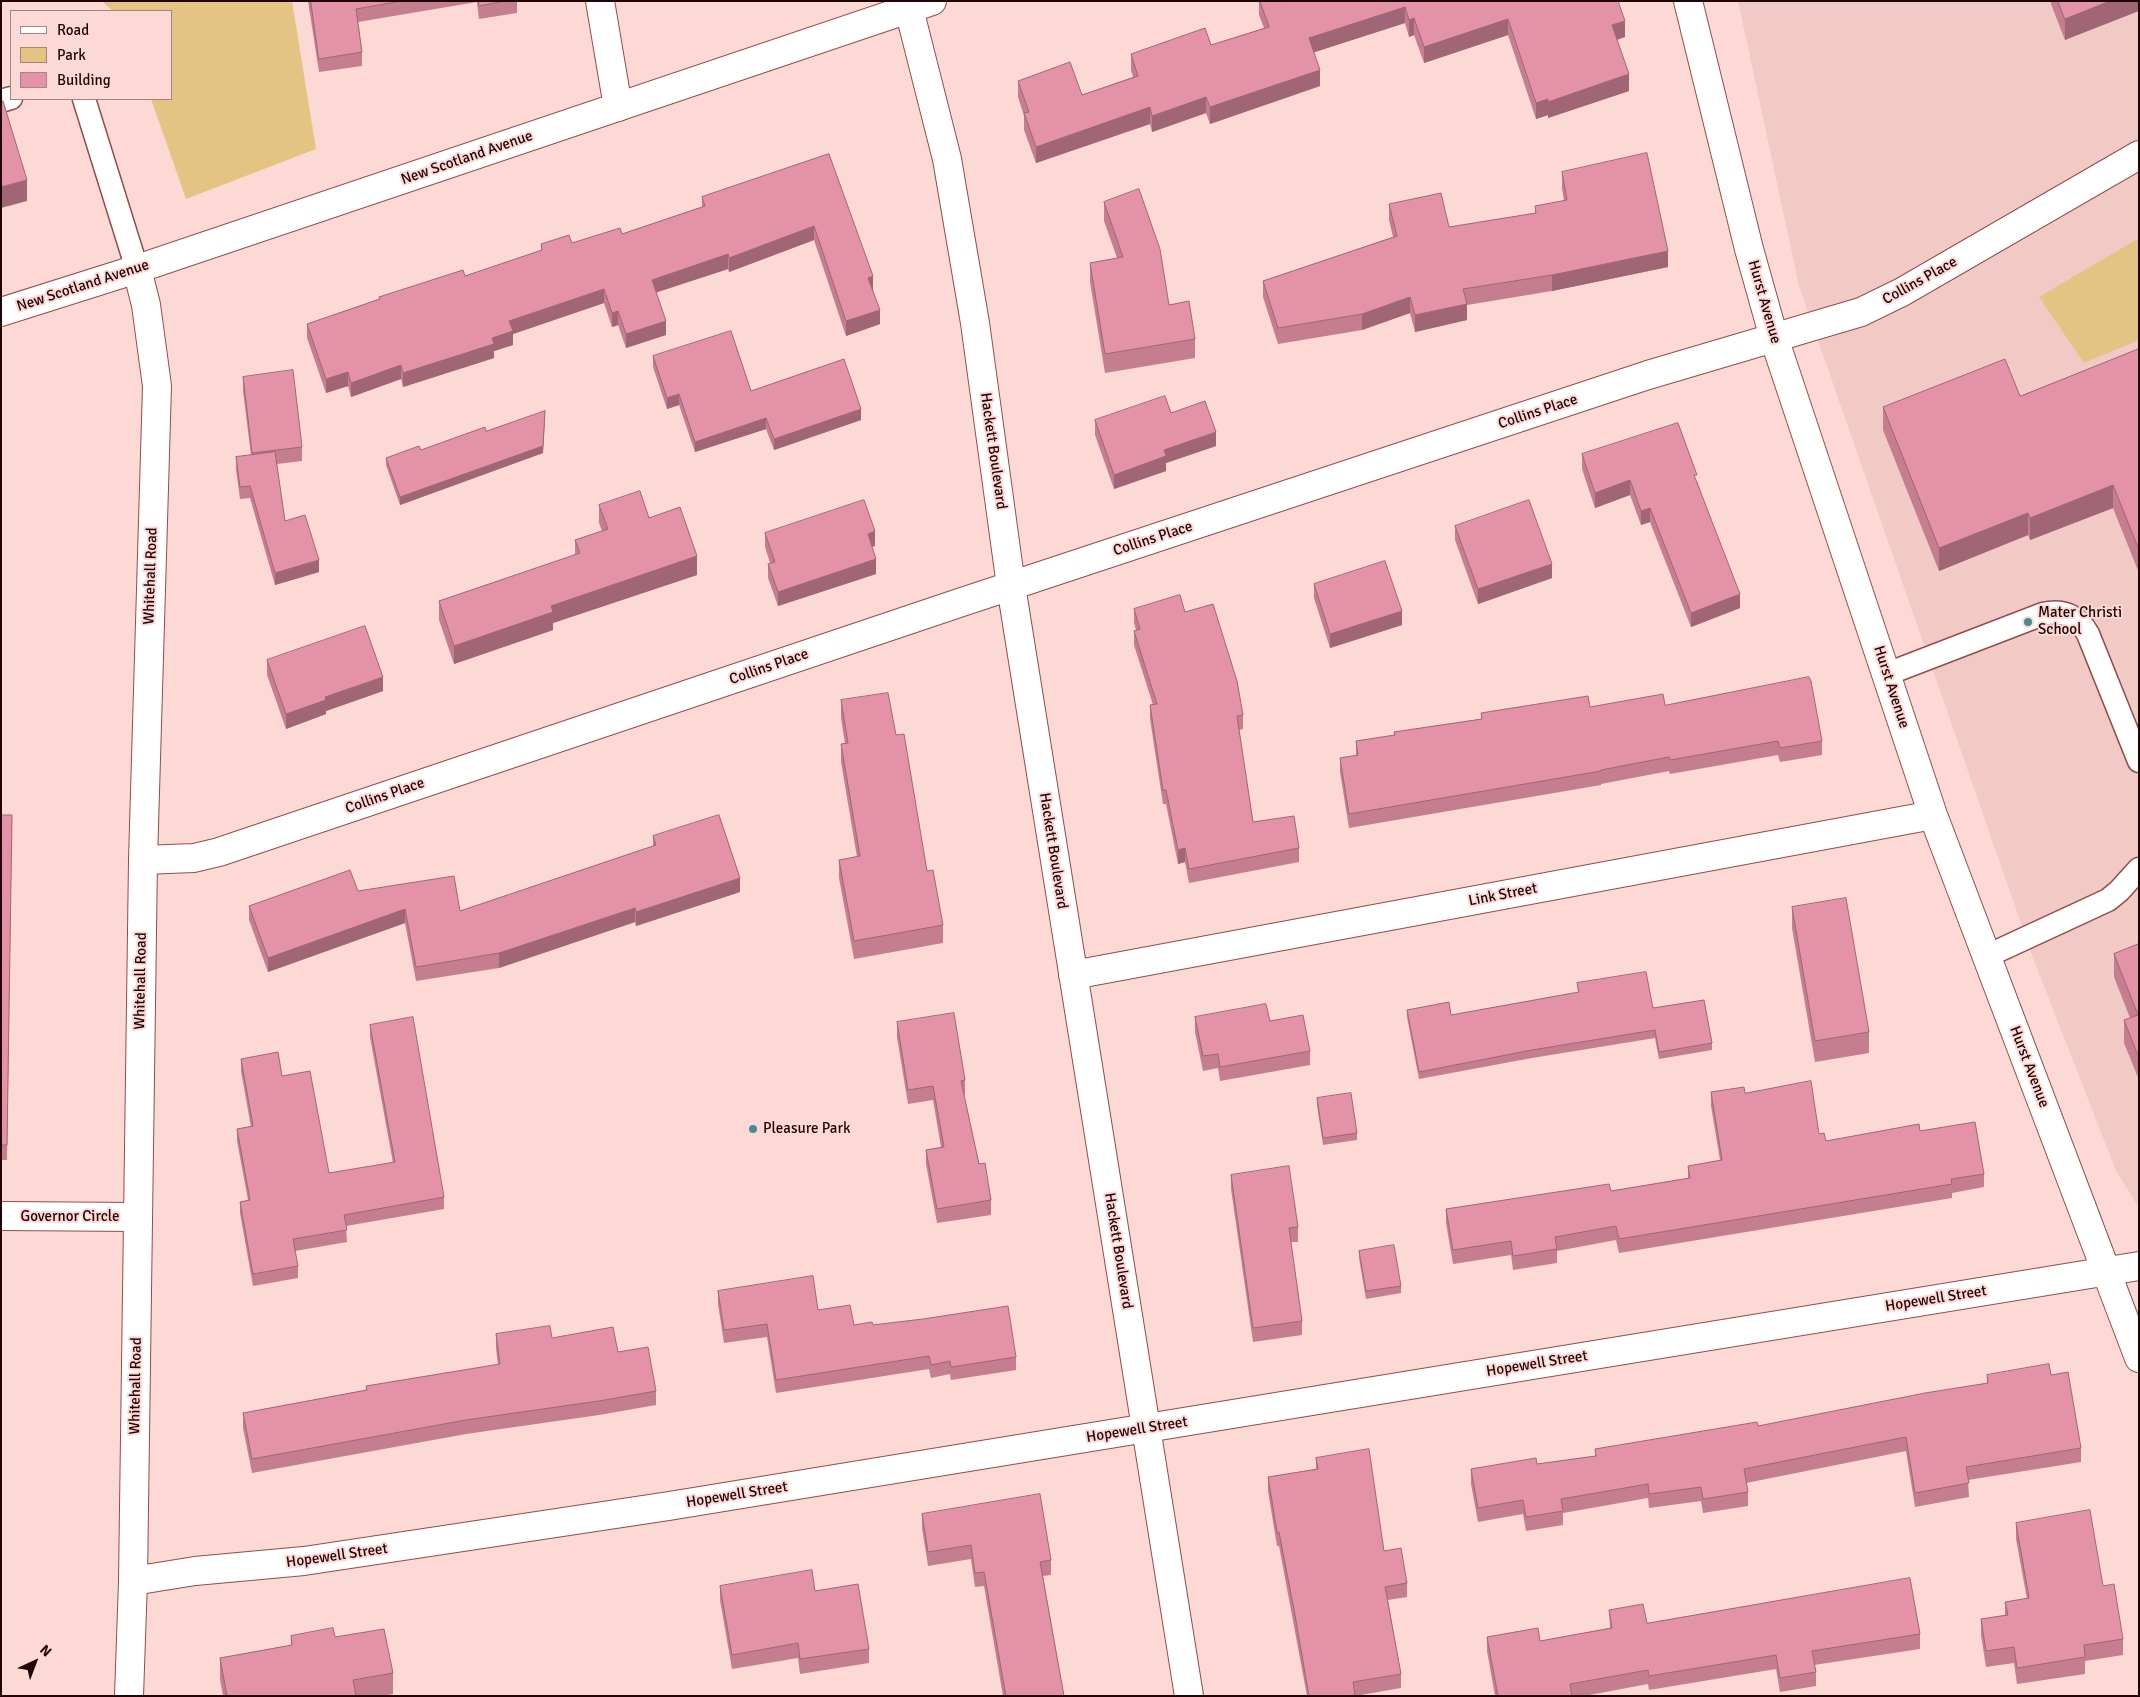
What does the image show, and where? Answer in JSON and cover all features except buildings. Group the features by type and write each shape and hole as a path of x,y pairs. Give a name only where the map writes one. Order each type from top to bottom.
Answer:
{"street":[{"path":"600,1 618,107"},
{"name":"Hurst Avenue","path":"1688,1 1749,249 1774,338 1933,815 2139,1358"},
{"name":"New Scotland Avenue","path":"1,312 137,269 920,5"},
{"name":"Hackett Boulevard","path":"920,5 931,91 949,168 976,323 1011,586 1189,1696"},
{"name":"Collins Place","path":"143,860 194,858 219,852 1011,586 1648,375 1861,312 1881,303 2139,155"},
{"name":"Whitehall Road","path":"129,1696 133,1581 143,860 156,386 147,312 137,269"},
{"name":"Link Street","path":"1073,975 1933,815"},
{"name":"Governor Circle","path":"1,1216 138,1217"},
{"name":"Hopewell Street","path":"133,1581 195,1571 304,1561 669,1506 2139,1266"}],"lane":[{"path":"84,100 137,269"},
{"path":"1887,674 2043,614 2056,612 2069,615 2080,623 2088,634 2139,761"},
{"path":"1987,956 2108,900 2120,892 2139,870"}],"shaded area":[{"name":"Mater Christi School","path":"1738,1 2139,1 2139,1208 2116,1171 2033,958 1799,286"}],"green space":[{"path":"102,1 292,1 316,149 186,199 151,100 172,100 172,10 112,10"},
{"path":"2139,238 2139,340 2084,363 2039,297"}],"place":[{"name":"Mater Christi School","path":"2028,622"},
{"name":"Pleasure Park","path":"753,1129"}]}
